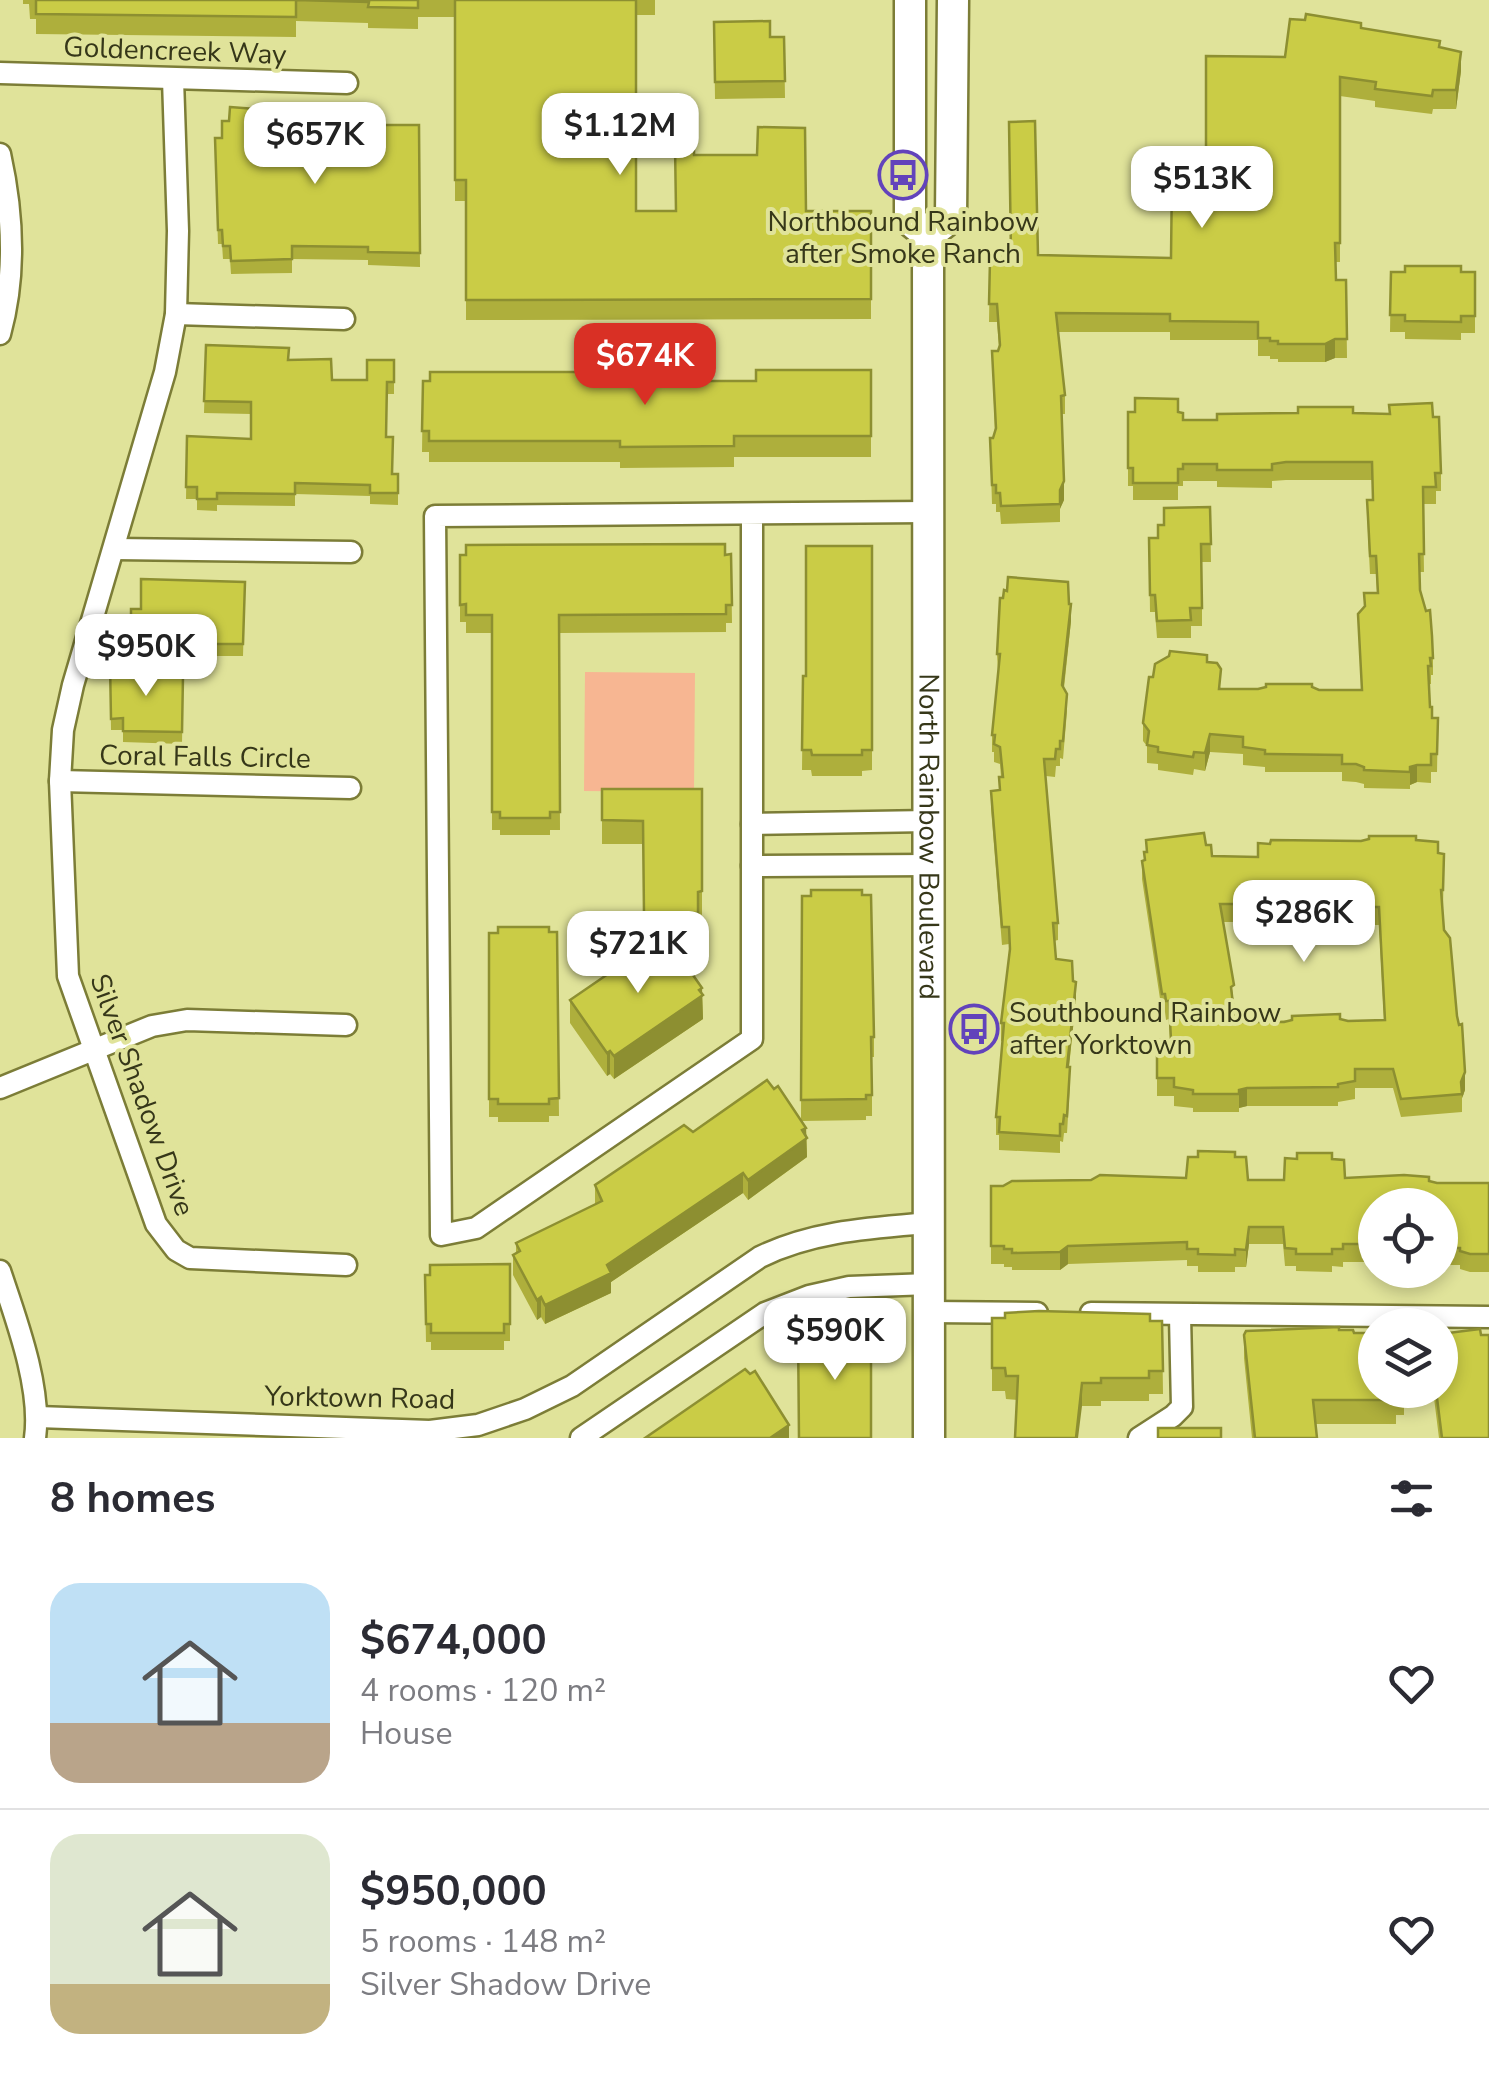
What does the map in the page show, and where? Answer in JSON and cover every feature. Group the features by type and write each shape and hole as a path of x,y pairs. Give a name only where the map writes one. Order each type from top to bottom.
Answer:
{"main road":[{"name":"North Rainbow Boulevard","path":"910,0 910,220 928,234 929,1438"},
{"path":"928,234 951,217 953,0"}],"street":[{"name":"Goldencreek Way","path":"0,73 348,83"},
{"name":"Silver Shadow Drive","path":"174,78 176,314 165,372 72,685 64,730 60,781 68,976 156,1224 176,1250 190,1258 346,1264"},
{"path":"0,154 12,242 8,303 0,334"},
{"path":"176,314 344,319"},
{"path":"752,514 752,1039 476,1228 440,1235 435,516 928,512"},
{"path":"115,549 351,552"},
{"name":"Coral Falls Circle","path":"60,781 350,788"},
{"path":"752,824 929,821"},
{"path":"752,866 929,866"},
{"path":"0,1088 152,1026 187,1020 346,1025"},
{"name":"Yorktown Road","path":"36,1427 430,1431 478,1425 572,1386 760,1257 790,1242 860,1229 929,1223"},
{"path":"0,1271 21,1337 36,1427"},
{"path":"582,1438 765,1313 809,1296 849,1287 1065,1313 1489,1317"},
{"path":"1139,1438 1182,1407 1180,1316"}],"shaded area":[{"path":"585,672 695,673 694,792 584,791"}],"building":[{"path":"36,0 296,0 296,17 36,14"},
{"path":"296,0 418,0 418,8 368,7 369,2"},
{"path":"455,0 636,0 636,211 676,211 675,145 694,145 694,155 757,155 758,127 805,128 806,211 871,211 871,299 466,300 466,180 455,180"},
{"path":"1306,14 1440,41 1439,47 1461,52 1456,90 1433,90 1432,96 1375,89 1376,82 1340,77 1340,243 1335,243 1336,280 1346,280 1347,339 1325,344 1278,344 1270,338 1258,338 1258,322 1170,321 1170,314 1056,313 1065,395 1061,396 1064,481 1060,504 1001,506 1000,493 992,485 990,438 996,428 992,351 998,351 1000,345 997,304 989,304 990,260 1003,260 1003,254 1011,254 1009,122 1035,121 1038,255 1171,258 1172,175 1206,175 1206,56 1285,57 1290,19 1305,20"},
{"path":"770,21 770,37 784,37 785,81 715,82 714,22"},
{"path":"230,107 293,112 292,122 331,121 331,142 367,139 367,125 419,125 420,253 368,252 368,247 292,246 292,259 231,261 230,246 223,246 222,230 218,230 215,138 222,138 222,121 229,121"},
{"path":"1405,266 1461,266 1461,272 1475,272 1475,316 1461,316 1461,322 1405,321 1405,315 1390,315 1391,272 1405,272"},
{"path":"206,345 289,348 288,360 331,359 332,380 367,380 367,360 394,360 394,382 387,382 386,437 393,437 392,474 398,474 398,493 370,493 370,485 295,483 295,494 217,493 217,499 197,499 197,487 186,487 187,436 251,439 251,402 204,401"},
{"path":"756,370 871,370 871,436 734,436 734,446 620,447 620,441 429,441 429,431 422,431 423,381 430,381 430,372 596,372 596,381 756,381"},
{"path":"1135,398 1178,399 1178,412 1183,413 1183,420 1217,420 1217,414 1298,413 1298,407 1353,407 1353,413 1390,414 1389,405 1432,403 1433,417 1439,417 1441,473 1435,473 1436,487 1423,487 1424,554 1419,554 1420,590 1426,611 1430,610 1432,636 1433,658 1428,666 1430,707 1432,718 1438,718 1437,754 1431,754 1431,765 1410,767 1410,772 1364,770 1356,764 1342,764 1342,755 1265,754 1265,750 1243,747 1243,737 1210,734 1205,753 1194,752 1193,757 1158,752 1158,747 1147,745 1149,731 1143,723 1149,677 1153,677 1155,664 1169,656 1170,651 1207,655 1207,662 1217,663 1221,669 1219,689 1312,684 1319,690 1362,690 1358,614 1365,606 1364,593 1378,593 1376,556 1370,556 1367,500 1373,500 1372,462 1286,462 1272,464 1272,470 1217,470 1217,464 1183,464 1183,469 1178,469 1178,483 1133,483 1133,468 1128,468 1128,412 1135,412"},
{"path":"1210,507 1211,544 1201,544 1202,608 1190,608 1191,620 1157,621 1155,595 1150,595 1149,538 1158,538 1158,525 1164,525 1164,508"},
{"path":"725,544 725,555 731,554 732,605 726,605 726,614 559,615 560,812 550,812 550,818 500,818 500,812 492,812 492,615 466,615 466,604 460,605 460,555 466,555 466,545"},
{"path":"806,546 872,546 872,750 862,750 862,755 812,755 811,750 802,750"},
{"path":"1008,577 1068,582 1071,604 1062,685 1067,694 1063,741 1060,749 1056,749 1055,759 1044,759 1058,923 1053,923 1056,959 1072,961 1076,982 1067,1067 1067,1116 1060,1124 1060,1136 999,1132 1000,1117 996,1117 1010,949 1009,927 1002,927 991,791 1000,790 999,777 1003,777 1000,747 994,744 992,735 1000,654 1000,598 1007,591"},
{"path":"141,579 245,582 243,644 214,644 215,637 131,636 131,609 141,609"},
{"path":"142,662 142,675 183,676 182,732 123,731 123,718 111,719 110,663"},
{"path":"602,789 702,789 702,891 698,892 698,913 644,913 643,821 602,820"},
{"path":"1204,833 1212,856 1258,857 1258,843 1270,844 1271,840 1361,841 1369,836 1416,836 1416,840 1438,842 1438,853 1444,854 1444,930 1450,938 1457,1016 1459,1025 1462,1024 1462,1094 1401,1099 1393,1069 1355,1069 1355,1081 1338,1087 1247,1088 1239,1090 1239,1094 1193,1094 1193,1090 1174,1087 1174,1078 1157,1078 1157,1040 1171,1040 1169,1001 1162,994 1142,861 1147,852 1146,840","holes":["1220,904 1379,907 1385,1020 1348,1021 1340,1019 1340,1014 1292,1016 1292,1020 1284,1022 1235,1022 1231,987 1234,985"]},
{"path":"811,890 862,890 862,895 871,895 874,1037 872,1095 866,1095 866,1099 801,1100 802,896 811,896"},
{"path":"498,927 549,927 549,932 557,932 559,1098 549,1099 549,1104 498,1104 498,1099 489,1099 489,933 498,933"},
{"path":"665,935 703,995 614,1056 610,1051 607,1053 570,1000"},
{"path":"767,1080 774,1089 778,1086 806,1128 802,1130 807,1138 748,1180 743,1173 607,1265 611,1273 545,1305 541,1297 537,1300 513,1255 520,1251 516,1243 602,1201 595,1185 684,1125 693,1132"},
{"path":"1198,1151 1235,1152 1235,1157 1246,1157 1248,1180 1284,1180 1285,1158 1297,1159 1297,1153 1332,1153 1332,1159 1344,1160 1345,1178 1404,1175 1429,1177 1429,1181 1437,1183 1489,1183 1489,1254 1470,1254 1458,1248 1458,1188 1358,1188 1358,1244 1343,1244 1343,1249 1332,1249 1332,1254 1296,1254 1296,1249 1285,1248 1283,1227 1249,1227 1246,1250 1235,1249 1235,1255 1198,1254 1198,1249 1187,1249 1187,1242 1068,1246 1060,1252 1012,1253 1012,1249 1004,1246 991,1246 991,1186 1012,1181 1091,1180 1100,1175 1186,1178 1188,1157 1198,1157"},
{"path":"510,1264 510,1324 504,1324 504,1333 431,1333 431,1324 426,1324 425,1275 430,1275 430,1265"},
{"path":"1005,1313 1150,1314 1150,1321 1162,1321 1163,1371 1149,1371 1149,1378 1101,1378 1101,1383 1082,1383 1076,1438 1015,1438 1018,1376 1006,1376 1005,1368 992,1368 992,1318 1005,1318"},
{"path":"1339,1327 1358,1333 1358,1400 1313,1400 1317,1438 1255,1438 1246,1331"},
{"path":"1480,1329 1481,1335 1489,1335 1489,1438 1442,1438 1438,1408 1458,1408 1458,1332"},
{"path":"798,1331 871,1331 871,1438 799,1438"},
{"path":"745,1369 750,1374 755,1371 789,1425 770,1438 645,1438"},
{"path":"1158,1428 1221,1428 1221,1438 1158,1438"}],"place":[{"name":"Northbound Rainbow after Smoke Ranch","path":"903,175"},
{"name":"Southbound Rainbow after Yorktown","path":"974,1029"}]}
